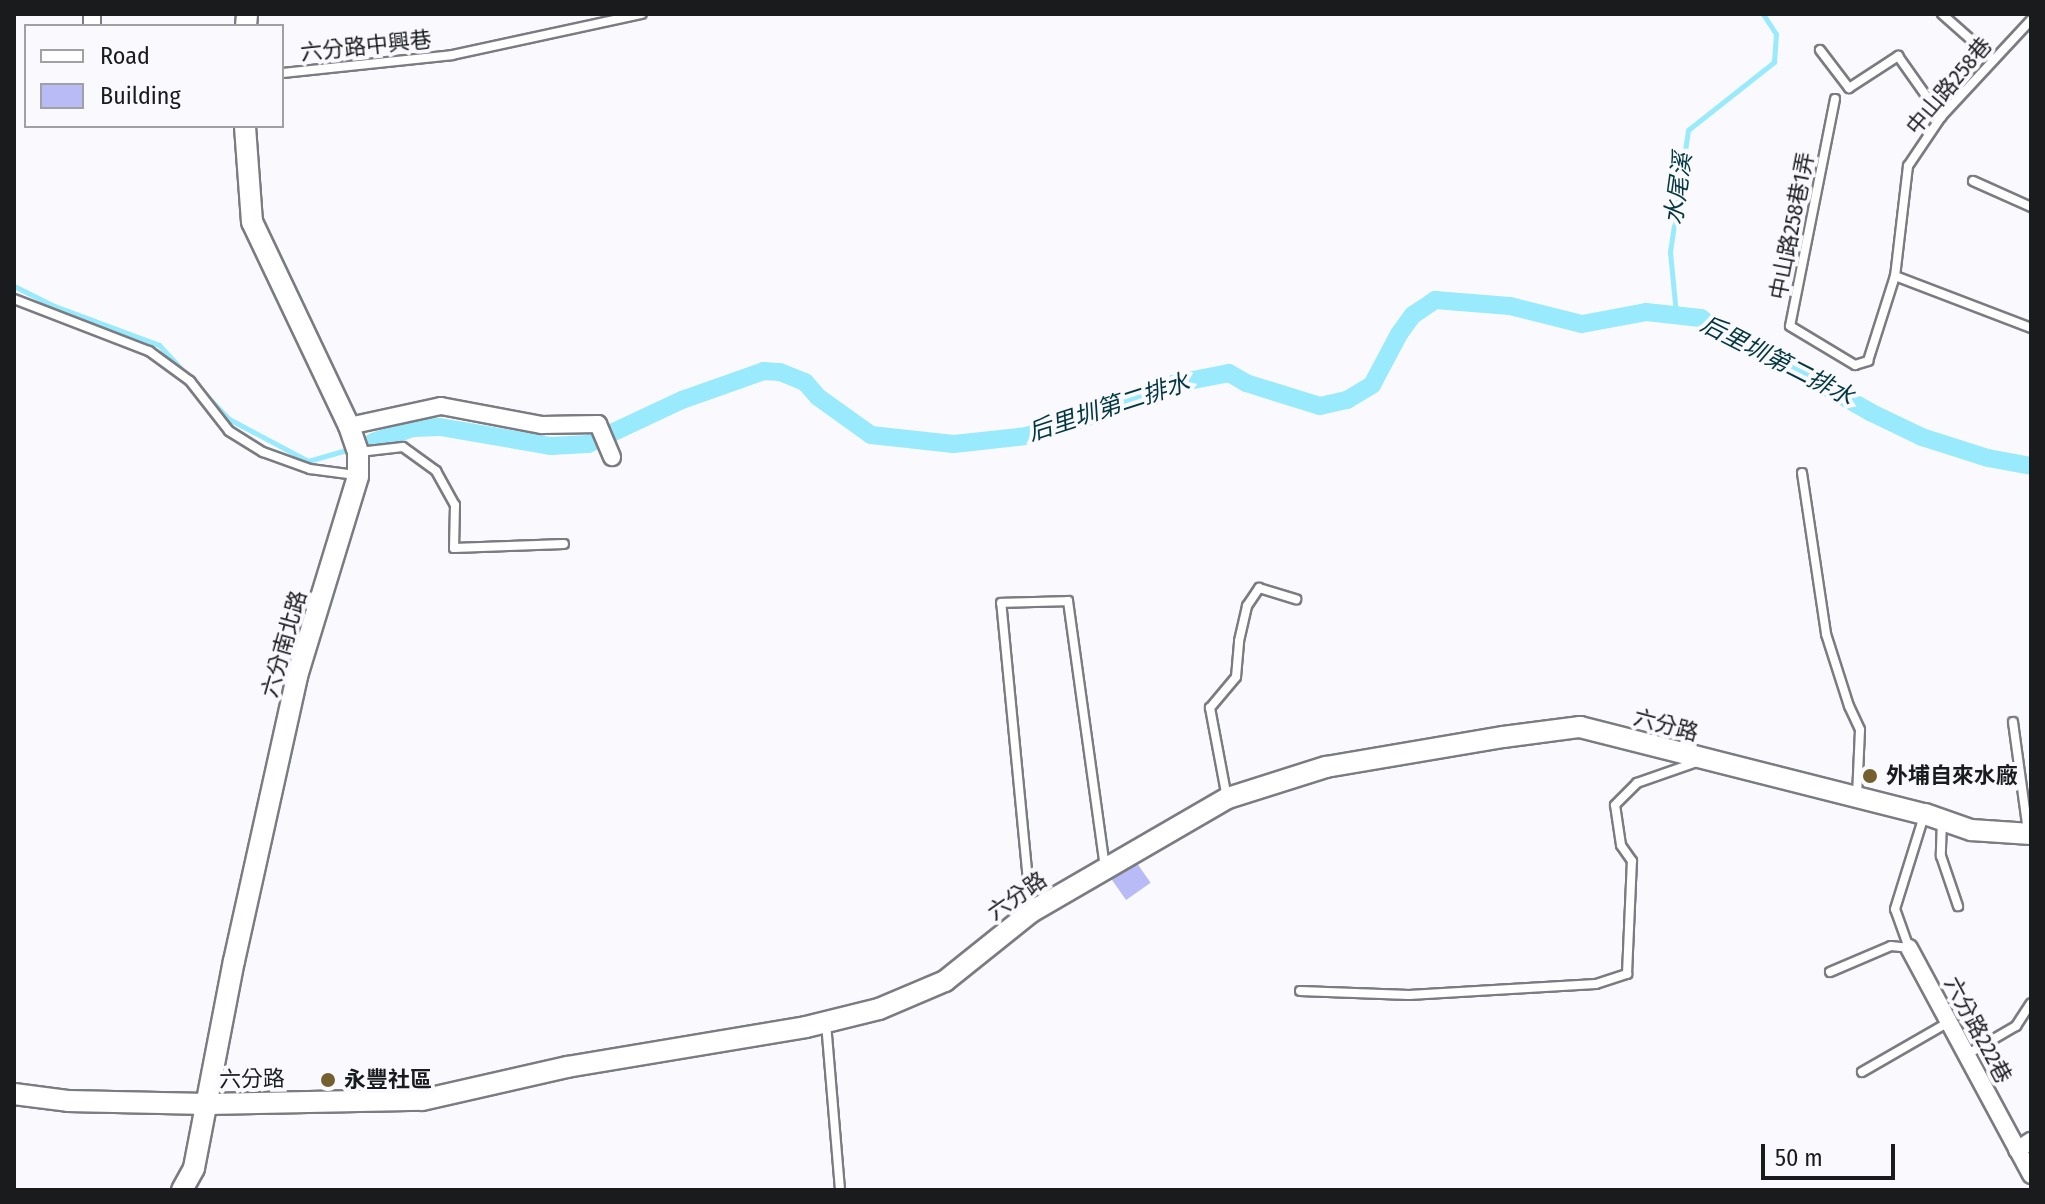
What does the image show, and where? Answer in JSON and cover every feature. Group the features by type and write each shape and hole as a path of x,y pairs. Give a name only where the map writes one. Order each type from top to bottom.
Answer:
{"street":[{"name":"六分南北路","path":"182,1190 194,1168 234,961 297,676 358,476 358,452 349,426 252,222 245,128"},
{"path":"349,426 441,406 542,425 598,424 612,457"},
{"name":"六分路","path":"14,1094 68,1101 207,1104 422,1100 567,1067 826,1022 879,1009 945,981 1031,912 1228,798 1326,767 1580,727 1933,817 1971,830 2030,834"},
{"name":"六分路222巷","path":"1909,948 1966,1055 2024,1146 2031,1175"}],"lane":[{"name":"六分路中興巷","path":"284,73 452,55 642,14"},
{"path":"1942,14 1994,60"},
{"name":"中山路258巷","path":"1895,276 1908,166 1941,117 2031,20"},
{"path":"1820,50 1849,88 1898,56 1941,117"},
{"name":"中山路258巷1弄","path":"1835,99 1790,326 1855,365 1868,361 1895,276"},
{"path":"1973,181 2031,207"},
{"path":"1895,276 2031,328"},
{"path":"14,299 149,351 190,381 229,431 263,452 310,469 358,476"},
{"path":"358,452 403,447 436,471 455,505 454,548 564,544"},
{"path":"1802,473 1826,634 1860,730 1857,798"},
{"path":"1228,798 1210,708 1236,677 1239,641 1247,606 1259,588 1296,599"},
{"path":"1031,912 1001,603 1068,601 1106,868"},
{"path":"2013,722 2030,834"},
{"path":"1300,991 1409,995 1596,984 1627,974 1632,861 1621,845 1615,805 1637,783 1701,760"},
{"path":"1933,817 1941,856 1958,906"},
{"path":"1830,972 1891,946 1909,948 1895,909 1933,817"},
{"path":"1966,1055 2016,1026 2031,1003"},
{"path":"826,1022 840,1190"},
{"path":"1862,1072 1949,1022"}],"building":[{"path":"1134,859 1151,883 1126,900 1109,876"}],"waterway":[{"name":"水尾溪","path":"1676,314 1670,252 1688,130 1774,62 1776,34 1763,14"},
{"name":"后里圳第二排水","path":"14,286 52,305 159,345 188,376"},
{"name":"后里圳第二排水","path":"373,442 413,428 440,427 551,446 588,444 682,400 764,371 780,372 805,382 818,397 871,435 954,444 1026,436 1091,416 1157,387 1229,373 1246,383 1320,406 1347,400 1372,385 1399,334 1413,315 1435,300 1510,306 1582,324 1646,312 1701,318 1713,328 1744,340 1870,412 1922,437 1988,458 2031,466"},
{"name":"后里圳第二排水","path":"200,389 229,419 308,461 346,450"}],"place":[{"name":"外埔自來水廠","path":"1870,776"},
{"name":"永豐社區","path":"328,1080"}]}
